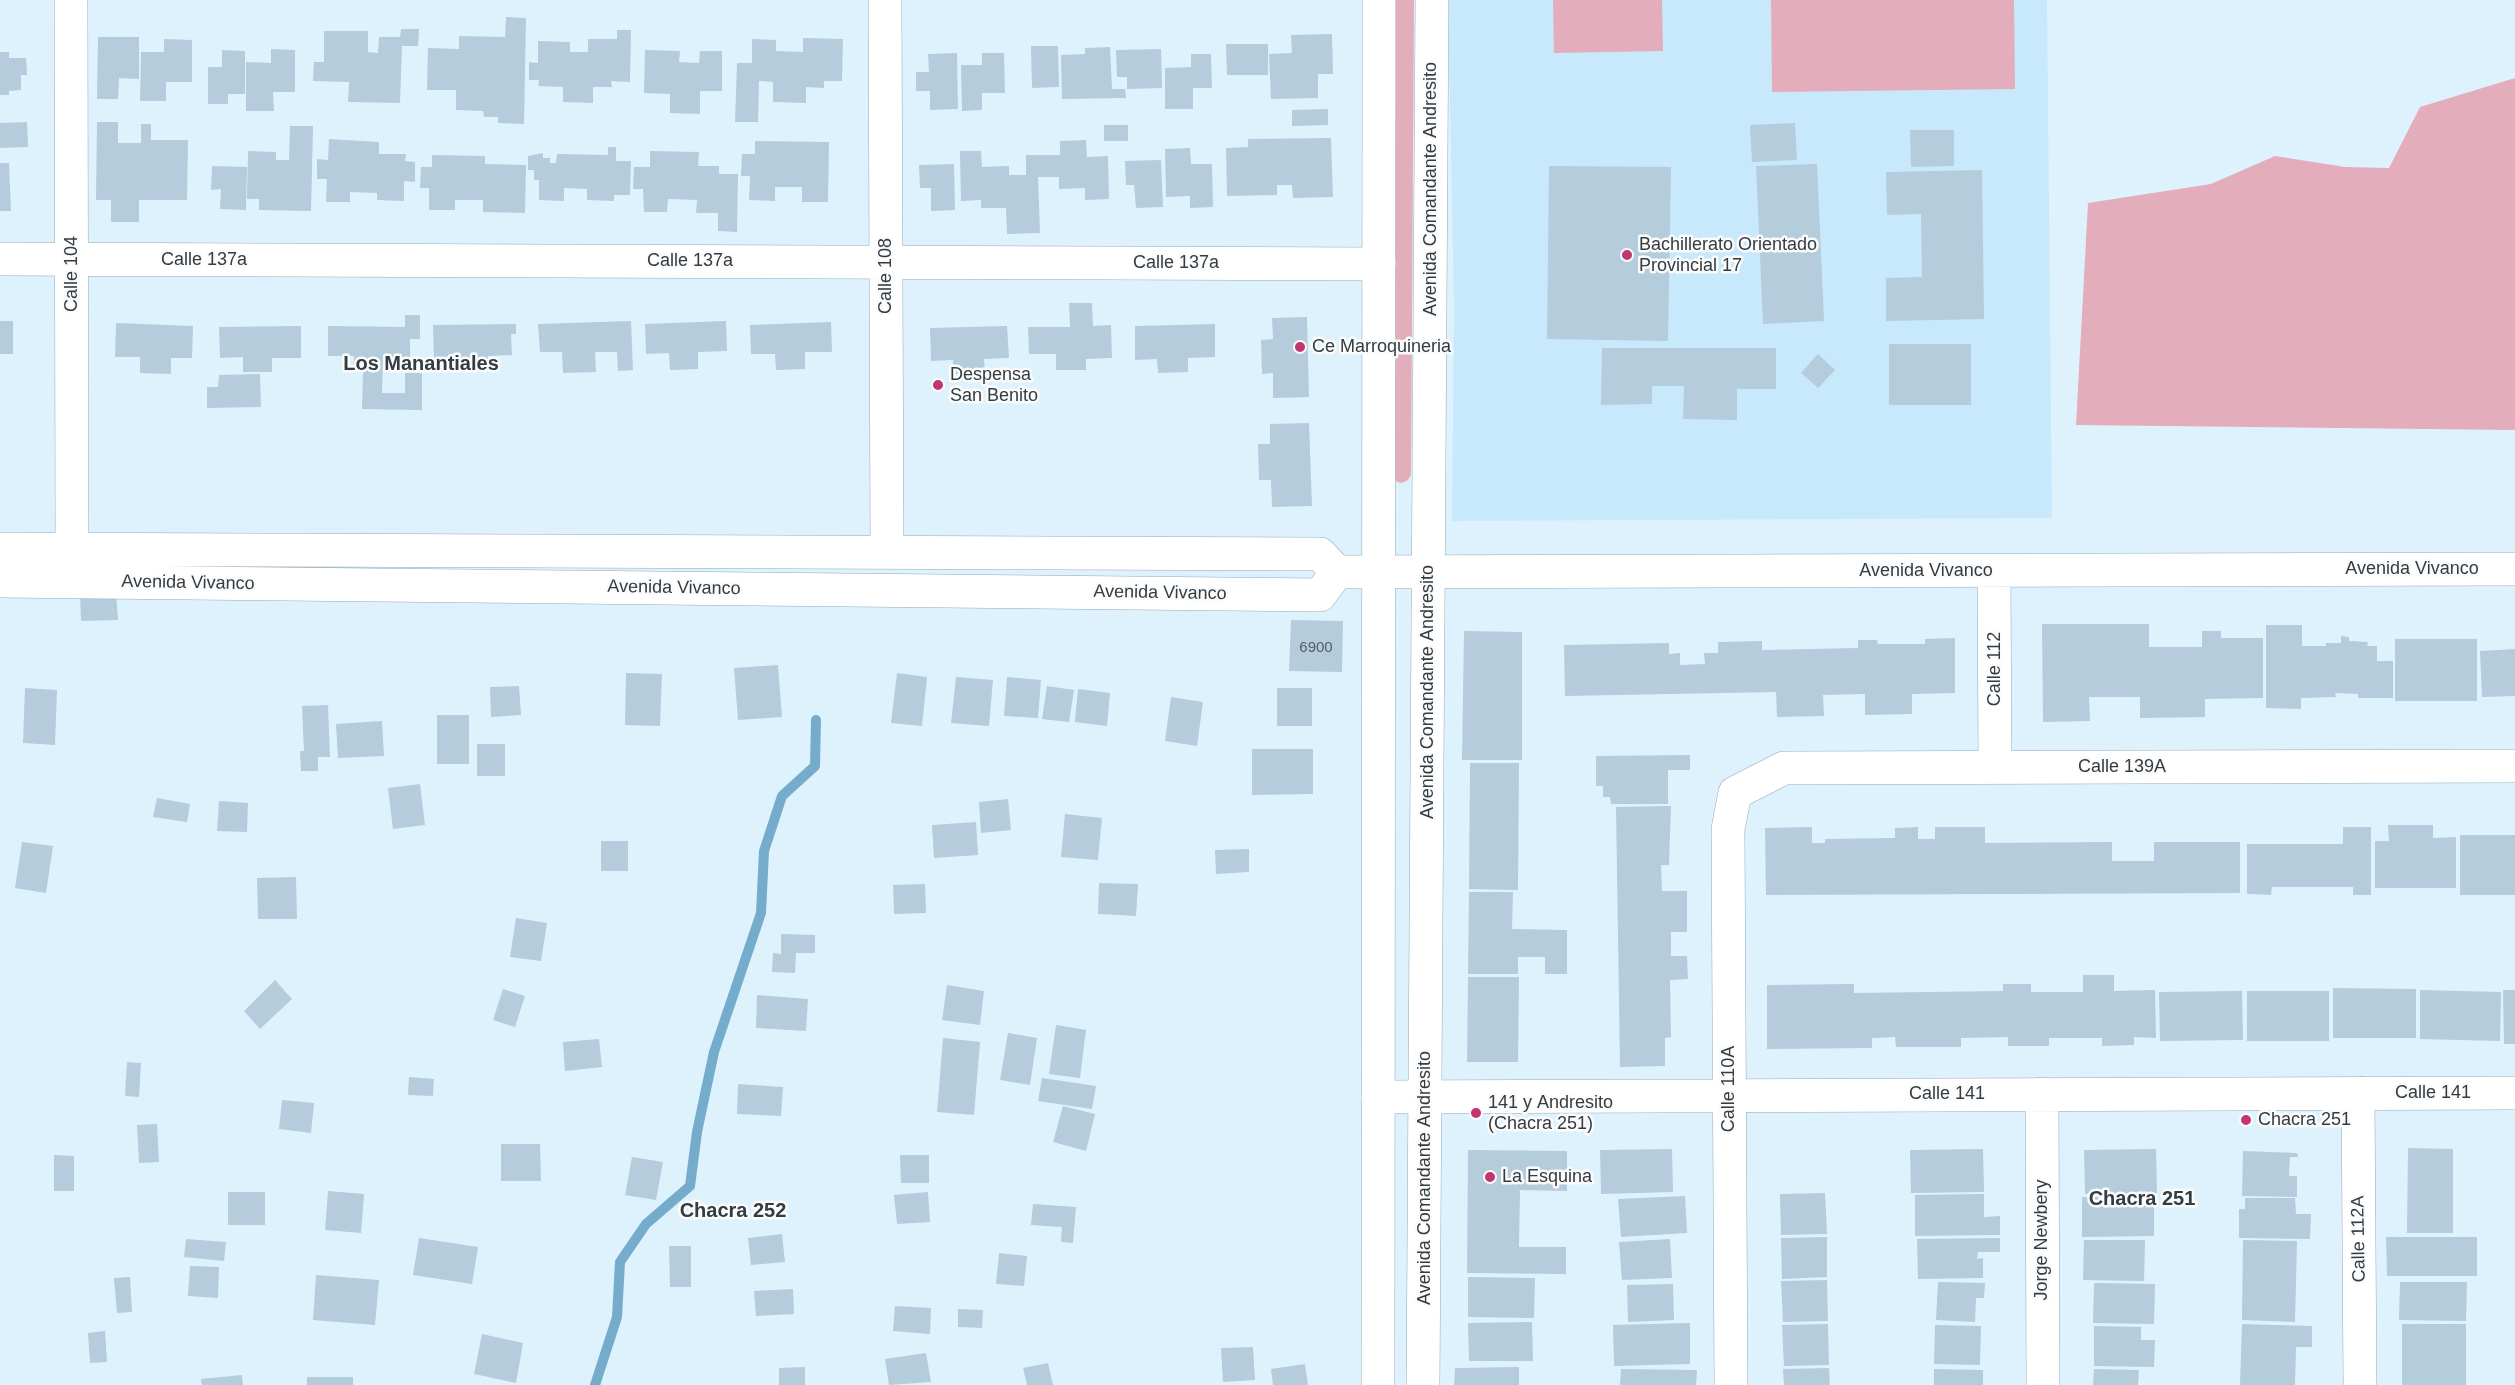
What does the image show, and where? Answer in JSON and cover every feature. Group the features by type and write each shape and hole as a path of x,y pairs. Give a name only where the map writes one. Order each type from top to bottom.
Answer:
{"street":[{"name":"Calle 104","path":"71,0 72,549"},
{"name":"Calle 108","path":"885,0 887,551"},
{"path":"1378,1385 1379,0"},
{"name":"Avenida Comandante Andresito","path":"1423,1385 1432,0"},
{"name":"Calle 137a","path":"0,259 1379,264"},
{"name":"Avenida Vivanco","path":"0,549 1320,554 1337,572 1428,573 2515,569"},
{"name":"Calle 112","path":"1994,571 1995,768"},
{"name":"Avenida Vivanco","path":"0,581 1320,595 1337,572"},
{"name":"Calle 139A","path":"1735,793 1784,768 2515,766"},
{"name":"Calle 110A","path":"1731,1385 1728,829 1735,793"},
{"name":"Calle 112A","path":"2358,1093 2360,1385"},
{"name":"Calle 141","path":"1378,1096 2515,1093"},
{"name":"Jorge Newbery","path":"2042,1094 2043,1385"}],"shaded area":[{"path":"1395,0 1414,0 1411,475 1402,483 1397,482 1393,477"},
{"path":"1448,0 2047,0 2052,518 1452,521 1454,306"},
{"path":"1553,0 1662,0 1663,51 1554,53"},
{"path":"1771,0 2014,0 2015,89 1772,92"},
{"path":"2515,78 2515,430 2076,425 2088,203 2211,184 2275,156 2345,167 2389,168 2420,107"}],"building":[{"path":"506,17 526,18 524,124 498,123 498,117 484,117 483,111 456,110 456,90 427,90 428,48 459,49 459,36 505,37"},
{"path":"401,29 419,29 418,46 402,46 400,103 348,102 349,82 313,81 314,62 324,62 324,31 368,31 368,52 378,53 379,37 400,37"},
{"path":"617,30 631,30 630,82 611,81 612,87 593,87 593,103 563,102 563,87 538,86 539,80 529,80 529,62 538,63 538,41 570,42 570,52 588,52 588,39 617,39"},
{"path":"1332,34 1333,74 1318,74 1318,98 1271,99 1269,54 1292,53 1291,35"},
{"path":"98,37 139,37 139,79 119,78 118,99 97,99"},
{"path":"803,38 843,39 842,81 824,81 824,88 806,87 806,103 773,102 773,82 759,81 758,122 735,122 737,63 752,63 752,39 776,40 776,51 803,52"},
{"path":"164,39 192,40 192,82 166,82 166,101 140,101 141,52 164,52"},
{"path":"1226,44 1268,44 1268,75 1227,75"},
{"path":"1031,46 1058,46 1059,87 1032,88"},
{"path":"1110,47 1112,89 1125,89 1126,98 1062,99 1061,55 1085,54 1085,48"},
{"path":"271,49 295,50 295,92 273,92 274,111 246,111 246,62 271,63"},
{"path":"1161,49 1162,88 1127,89 1127,77 1117,77 1116,50"},
{"path":"222,50 245,51 245,94 228,94 228,104 208,104 208,67 222,67"},
{"path":"645,50 680,51 679,62 699,63 700,51 722,51 722,91 700,91 700,114 670,113 670,94 644,93"},
{"path":"0,52 9,52 9,58 26,58 27,75 21,75 21,90 9,91 9,95 0,95"},
{"path":"957,53 958,109 930,110 930,91 916,91 916,72 929,72 928,54"},
{"path":"982,53 1004,53 1005,93 982,93 982,110 962,111 961,65 982,65"},
{"path":"1191,54 1211,54 1212,88 1193,88 1193,109 1165,109 1165,68 1191,67"},
{"path":"1328,109 1328,125 1292,126 1292,110"},
{"path":"27,122 28,147 0,148 0,123"},
{"path":"97,122 118,122 118,143 141,143 141,124 151,124 151,140 188,140 187,200 139,200 139,222 111,222 111,200 96,200"},
{"path":"1795,123 1797,160 1752,162 1750,125"},
{"path":"1104,125 1128,125 1128,141 1104,141"},
{"path":"290,126 313,126 311,211 259,210 259,199 247,199 248,151 276,152 276,160 289,160"},
{"path":"1910,130 1954,130 1954,166 1911,167"},
{"path":"1331,138 1333,197 1293,198 1292,185 1277,185 1277,195 1227,196 1226,148 1248,147 1248,139"},
{"path":"329,139 379,142 379,154 406,154 405,161 415,162 415,182 404,181 404,201 377,200 377,193 350,192 350,202 326,202 327,179 317,179 317,159 328,160"},
{"path":"1086,140 1087,157 1108,156 1109,199 1085,200 1085,188 1059,189 1059,177 1038,177 1040,233 1007,234 1006,208 981,208 981,200 961,201 960,151 981,151 982,167 1009,166 1009,175 1026,175 1026,155 1060,155 1060,141"},
{"path":"755,141 829,142 828,202 802,202 802,187 775,187 775,201 749,200 750,176 741,176 742,154 755,154"},
{"path":"608,147 616,147 616,161 631,161 630,195 614,195 614,201 587,200 587,189 564,188 564,201 539,200 539,180 534,180 534,170 528,170 528,156 543,153 543,158 550,158 550,163 556,163 557,154 608,155"},
{"path":"1190,148 1191,164 1212,164 1213,207 1190,208 1190,196 1166,197 1165,149"},
{"path":"650,151 699,152 698,166 719,166 719,174 738,174 737,232 718,231 718,213 696,213 697,200 668,199 667,212 644,212 643,189 633,189 634,167 650,167"},
{"path":"432,155 485,156 485,164 526,165 525,213 483,212 483,200 455,200 455,210 429,210 429,188 420,188 421,167 432,167"},
{"path":"1161,160 1163,207 1136,208 1134,185 1126,185 1125,161"},
{"path":"0,163 9,163 11,211 0,211"},
{"path":"954,164 955,210 931,211 931,188 920,188 919,165"},
{"path":"1817,164 1824,321 1763,324 1756,166"},
{"path":"212,166 247,167 246,210 220,209 221,189 211,190"},
{"path":"1549,166 1671,167 1668,341 1547,339"},
{"path":"1982,170 1984,319 1886,321 1886,278 1922,277 1921,214 1887,215 1886,172"},
{"path":"1069,303 1092,303 1093,326 1111,325 1112,358 1086,359 1086,370 1056,370 1056,354 1029,354 1028,327 1070,327"},
{"path":"405,315 420,315 420,339 410,339 410,358 383,358 382,393 405,393 405,373 422,373 422,410 362,409 363,372 353,372 354,356 328,356 328,326 405,327"},
{"path":"1307,317 1309,397 1273,398 1273,373 1262,374 1261,340 1273,339 1272,318"},
{"path":"0,321 13,321 13,354 0,354"},
{"path":"631,321 633,370 618,371 617,352 595,352 596,372 563,373 562,352 540,352 538,324"},
{"path":"726,321 727,351 698,352 698,369 670,370 669,353 646,354 645,324"},
{"path":"831,322 832,352 805,352 805,369 776,370 775,354 751,354 750,325"},
{"path":"116,323 193,326 192,358 171,358 171,374 140,373 140,357 115,357"},
{"path":"516,324 516,334 511,334 512,355 488,356 488,371 456,372 456,358 434,358 433,325"},
{"path":"1215,324 1215,357 1188,358 1188,372 1158,373 1157,359 1135,360 1135,326"},
{"path":"301,326 301,358 272,358 272,372 243,372 243,357 220,358 219,327"},
{"path":"1007,326 1009,358 984,359 985,373 953,374 953,360 931,361 930,328"},
{"path":"1889,344 1971,344 1971,405 1889,405"},
{"path":"1602,348 1776,348 1776,389 1737,389 1737,420 1683,419 1684,386 1652,386 1652,404 1601,405"},
{"path":"1818,354 1835,370 1818,388 1801,373"},
{"path":"260,374 261,407 207,408 207,387 218,387 219,375"},
{"path":"1309,423 1312,506 1272,507 1271,480 1259,480 1258,444 1270,444 1270,424"},
{"path":"116,592 118,620 81,621 80,593"},
{"path":"1291,620 1343,621 1342,672 1289,671"},
{"path":"2042,624 2149,624 2149,647 2202,647 2202,631 2221,631 2221,638 2263,638 2263,698 2205,699 2205,717 2140,718 2140,697 2089,697 2090,721 2043,722"},
{"path":"2266,625 2302,625 2302,646 2326,646 2326,643 2341,643 2341,636 2349,637 2349,641 2368,642 2367,646 2377,646 2377,661 2393,661 2393,698 2358,698 2358,694 2335,693 2336,697 2301,698 2301,709 2266,708"},
{"path":"1464,631 1522,632 1522,760 1462,760"},
{"path":"1955,638 1955,693 1912,694 1912,714 1865,715 1865,694 1823,695 1824,716 1777,717 1776,692 1565,696 1564,645 1669,643 1669,654 1680,653 1680,665 1705,664 1704,653 1718,653 1718,642 1762,641 1762,650 1858,648 1858,640 1877,640 1878,644 1925,644 1925,639"},
{"path":"2395,639 2477,639 2477,701 2395,701"},
{"path":"2515,649 2515,696 2482,697 2480,651"},
{"path":"778,665 782,717 738,720 734,668"},
{"path":"626,673 662,674 660,726 625,725"},
{"path":"897,673 927,677 922,726 891,723"},
{"path":"956,677 993,680 989,726 951,723"},
{"path":"1007,677 1041,680 1038,718 1004,716"},
{"path":"519,686 521,715 491,717 490,687"},
{"path":"1047,686 1074,690 1069,722 1042,719"},
{"path":"25,688 57,690 55,745 23,743"},
{"path":"1277,688 1312,688 1312,726 1277,726"},
{"path":"1078,689 1110,693 1107,726 1075,722"},
{"path":"1171,697 1203,702 1197,746 1165,741"},
{"path":"328,705 330,757 318,757 318,771 301,771 300,751 304,751 302,706"},
{"path":"437,715 469,715 469,764 437,764"},
{"path":"382,721 384,756 338,758 336,724"},
{"path":"477,744 505,744 505,776 477,776"},
{"path":"1252,749 1313,749 1313,794 1252,795"},
{"path":"1690,755 1690,770 1668,770 1668,804 1611,804 1610,797 1603,797 1603,786 1596,786 1596,756"},
{"path":"1470,763 1519,763 1518,890 1469,889"},
{"path":"420,784 425,825 393,829 388,788"},
{"path":"157,798 190,804 187,822 153,817"},
{"path":"1008,799 1011,830 981,833 979,802"},
{"path":"219,801 248,803 247,832 217,831"},
{"path":"1671,806 1669,865 1661,865 1662,891 1687,891 1687,932 1671,932 1671,956 1687,956 1688,979 1670,980 1671,1037 1665,1038 1665,1066 1620,1067 1616,807"},
{"path":"1065,814 1102,818 1098,860 1061,857"},
{"path":"976,822 978,855 934,858 932,825"},
{"path":"2388,825 2433,825 2433,838 2456,837 2456,888 2375,888 2375,841 2389,841"},
{"path":"1812,827 1812,843 1825,843 1825,839 1895,838 1895,828 1918,827 1918,839 1935,839 1935,827 1985,827 1985,843 2112,842 2112,861 2154,861 2154,842 2240,842 2240,893 1766,895 1765,828"},
{"path":"2343,827 2371,827 2371,895 2353,895 2353,887 2272,887 2271,895 2247,894 2247,844 2343,844"},
{"path":"2460,835 2515,835 2515,895 2460,895"},
{"path":"601,841 628,841 628,871 601,871"},
{"path":"22,842 53,846 46,893 15,888"},
{"path":"1249,849 1249,872 1216,874 1215,850"},
{"path":"296,877 297,919 258,919 257,878"},
{"path":"1099,883 1138,884 1136,916 1098,914"},
{"path":"925,884 926,913 894,914 893,885"},
{"path":"1469,892 1513,892 1512,929 1567,930 1567,974 1545,974 1545,957 1518,957 1518,974 1468,974"},
{"path":"516,918 547,923 541,961 510,957"},
{"path":"781,934 815,935 815,953 796,953 795,973 772,972 773,953 781,954"},
{"path":"2083,975 2114,975 2114,991 2155,990 2156,1038 2134,1037 2134,1045 2102,1046 2102,1038 2049,1038 2049,1046 2008,1046 2008,1037 1961,1038 1961,1047 1896,1047 1895,1037 1872,1038 1872,1048 1767,1049 1767,985 1854,984 1854,993 2003,991 2003,984 2031,984 2031,992 2083,992"},
{"path":"1468,977 1519,977 1518,1062 1467,1062"},
{"path":"275,980 292,999 260,1029 244,1011"},
{"path":"947,985 984,991 980,1025 942,1020"},
{"path":"2333,988 2416,989 2416,1038 2333,1038"},
{"path":"503,989 525,996 515,1027 493,1020"},
{"path":"2420,990 2501,992 2500,1041 2420,1039"},
{"path":"2503,990 2515,990 2515,1044 2504,1044"},
{"path":"2242,991 2243,1040 2160,1041 2159,992"},
{"path":"2247,991 2329,991 2329,1041 2247,1041"},
{"path":"757,995 808,999 806,1031 756,1028"},
{"path":"1056,1025 1086,1030 1080,1078 1049,1074"},
{"path":"1008,1033 1037,1038 1030,1085 1000,1080"},
{"path":"943,1038 980,1042 974,1115 937,1112"},
{"path":"599,1039 602,1067 565,1071 563,1042"},
{"path":"127,1062 141,1063 139,1097 125,1096"},
{"path":"409,1077 434,1079 433,1096 408,1095"},
{"path":"1042,1078 1096,1086 1092,1109 1038,1101"},
{"path":"738,1084 783,1087 781,1116 737,1114"},
{"path":"282,1100 314,1103 311,1133 279,1129"},
{"path":"1063,1106 1095,1114 1086,1151 1053,1142"},
{"path":"157,1124 159,1162 139,1163 137,1125"},
{"path":"501,1144 540,1144 541,1181 501,1181"},
{"path":"2408,1148 2453,1149 2453,1233 2407,1233"},
{"path":"1672,1149 1673,1192 1601,1194 1600,1150"},
{"path":"1983,1149 1984,1192 1911,1193 1910,1150"},
{"path":"2156,1149 2157,1193 2085,1194 2084,1150"},
{"path":"1468,1150 1567,1151 1567,1191 1520,1190 1519,1247 1566,1247 1566,1274 1467,1273"},
{"path":"2243,1151 2297,1153 2298,1157 2290,1157 2289,1176 2297,1176 2297,1197 2242,1196"},
{"path":"54,1155 74,1156 74,1191 54,1191"},
{"path":"900,1155 929,1155 929,1183 901,1183"},
{"path":"632,1157 663,1162 656,1200 625,1195"},
{"path":"328,1191 364,1194 361,1233 325,1230"},
{"path":"228,1192 265,1192 265,1225 228,1225"},
{"path":"928,1192 930,1222 897,1224 894,1195"},
{"path":"1825,1193 1827,1234 1781,1235 1780,1194"},
{"path":"1984,1194 1984,1217 2000,1216 2000,1235 1915,1236 1915,1195"},
{"path":"1685,1196 1687,1233 1621,1237 1618,1199"},
{"path":"2154,1196 2154,1236 2082,1237 2082,1197"},
{"path":"2245,1198 2295,1198 2296,1214 2311,1214 2310,1239 2239,1238 2239,1209 2245,1209"},
{"path":"1033,1204 1076,1207 1073,1243 1061,1242 1062,1227 1031,1225"},
{"path":"782,1234 785,1262 751,1265 748,1238"},
{"path":"1827,1237 1827,1277 1782,1279 1781,1238"},
{"path":"2386,1237 2477,1237 2477,1276 2387,1276"},
{"path":"419,1238 478,1247 472,1284 413,1275"},
{"path":"2000,1238 2000,1252 1978,1252 1977,1259 1983,1258 1983,1278 1918,1279 1917,1239"},
{"path":"186,1239 226,1242 224,1261 184,1257"},
{"path":"1670,1239 1672,1278 1622,1280 1619,1242"},
{"path":"2084,1240 2145,1240 2144,1281 2083,1280"},
{"path":"2243,1240 2297,1241 2295,1322 2242,1320"},
{"path":"669,1246 691,1246 691,1287 670,1287"},
{"path":"999,1253 1027,1256 1024,1286 996,1284"},
{"path":"190,1266 219,1267 218,1298 188,1296"},
{"path":"316,1275 379,1280 375,1325 313,1320"},
{"path":"130,1277 132,1312 117,1313 114,1278"},
{"path":"1468,1277 1535,1278 1534,1318 1468,1317"},
{"path":"1827,1280 1828,1321 1783,1322 1781,1281"},
{"path":"1938,1282 1985,1283 1984,1298 1976,1298 1975,1322 1936,1320"},
{"path":"2400,1282 2467,1282 2466,1321 2399,1320"},
{"path":"2094,1283 2155,1284 2154,1324 2093,1323"},
{"path":"1673,1284 1674,1320 1628,1322 1627,1285"},
{"path":"793,1289 794,1314 756,1316 754,1291"},
{"path":"895,1306 931,1308 930,1334 893,1331"},
{"path":"958,1309 983,1310 982,1328 958,1327"},
{"path":"1532,1322 1533,1361 1469,1361 1468,1323"},
{"path":"1690,1323 1690,1364 1614,1366 1613,1325"},
{"path":"1828,1324 1829,1365 1784,1366 1782,1325"},
{"path":"2242,1324 2312,1326 2312,1347 2296,1347 2295,1385 2240,1385"},
{"path":"2402,1324 2466,1324 2466,1385 2402,1385"},
{"path":"1935,1325 1981,1326 1980,1365 1934,1364"},
{"path":"2094,1326 2141,1327 2141,1340 2155,1340 2154,1367 2094,1366"},
{"path":"105,1331 107,1362 90,1363 88,1333"},
{"path":"482,1334 523,1343 516,1383 474,1374"},
{"path":"1253,1347 1255,1380 1223,1382 1221,1348"},
{"path":"926,1353 931,1382 889,1385 885,1359"},
{"path":"1048,1363 1053,1385 1027,1385 1023,1368"},
{"path":"1305,1364 1308,1385 1273,1385 1271,1369"},
{"path":"805,1367 805,1385 779,1385 779,1368"},
{"path":"1519,1367 1519,1385 1454,1385 1455,1368"},
{"path":"1829,1368 1830,1385 1784,1385 1783,1369"},
{"path":"1621,1369 1697,1370 1696,1385 1620,1385"},
{"path":"1934,1369 1983,1370 1983,1385 1934,1385"},
{"path":"2094,1369 2139,1370 2138,1385 2093,1385"},
{"path":"242,1375 243,1385 202,1385 201,1379"},
{"path":"307,1377 353,1377 353,1385 307,1385"}],"waterway":[{"path":"595,1385 617,1317 620,1262 646,1224 690,1186 697,1132 714,1052 761,913 764,851 782,796 815,766 816,720"}],"place":[{"name":"Bachillerato Orientado Provincial 17","path":"1627,255"},
{"name":"Ce Marroquineria","path":"1300,347"},
{"name":"Despensa San Benito","path":"938,385"},
{"name":"141 y Andresito (Chacra 251)","path":"1476,1113"},
{"name":"Chacra 251","path":"2246,1120"},
{"name":"La Esquina","path":"1490,1177"}],"district":[{"name":"Los Manantiales","path":"421,364"},
{"name":"Chacra 251","path":"2142,1199"},
{"name":"Chacra 252","path":"733,1211"}]}
